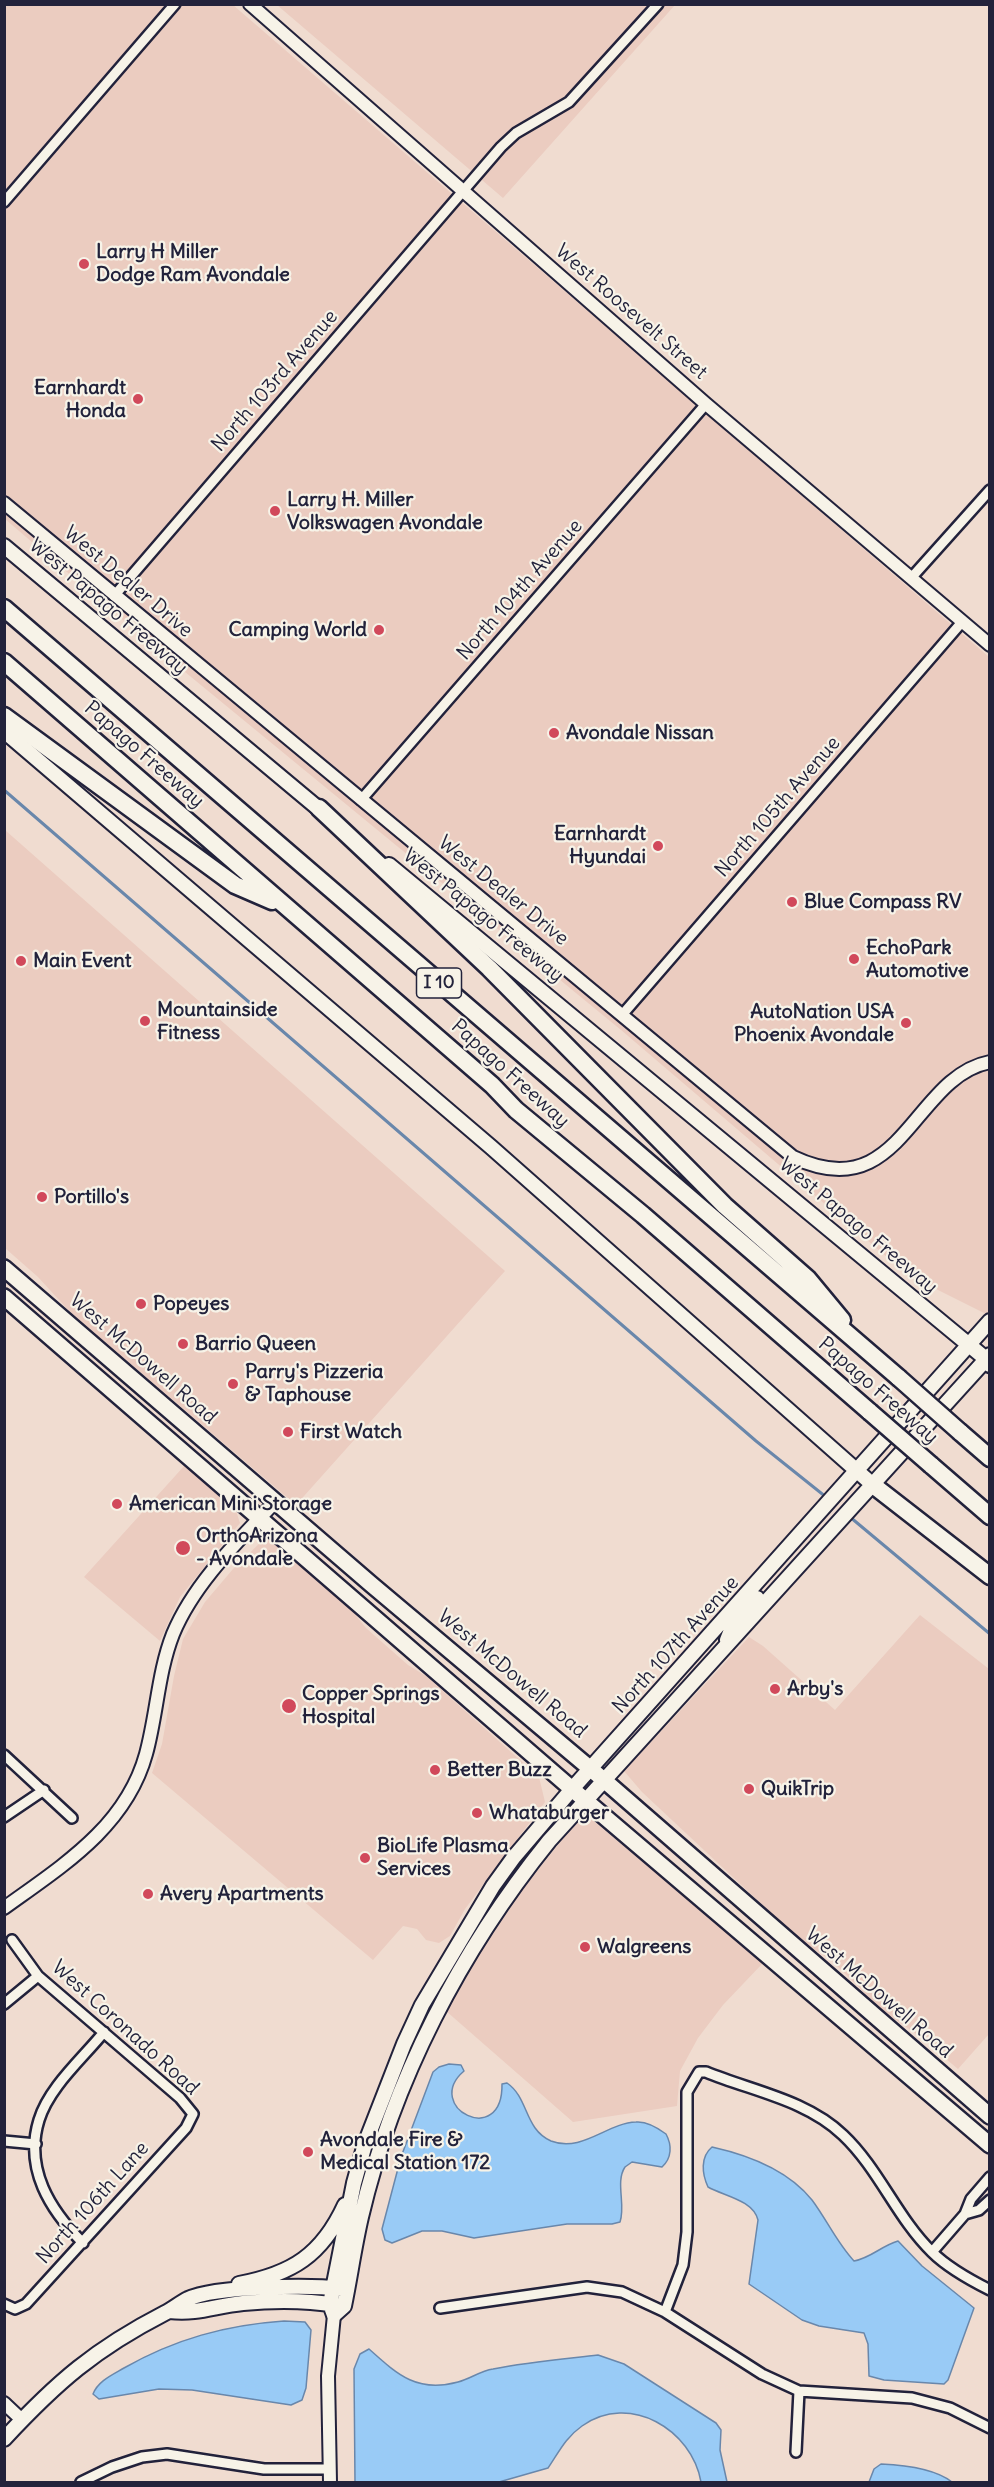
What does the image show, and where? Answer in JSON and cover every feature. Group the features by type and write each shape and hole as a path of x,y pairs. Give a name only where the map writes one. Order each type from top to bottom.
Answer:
{"highway":[{"name":"Papago Freeway","path":"4,608 990,1458"},
{"name":"Papago Freeway","path":"4,662 492,1085 516,1110 643,1215 990,1516"},
{"path":"4,716 235,885 289,909"},
{"path":"318,808 489,968 724,1206 808,1279 874,1358"},
{"path":"873,1485 990,1576"}],"main road":[{"name":"West Papago Freeway","path":"4,546 318,808 461,922 988,1359"},
{"path":"4,731 500,1154 873,1485"},
{"name":"West McDowell Road","path":"4,1268 372,1585 591,1768 990,2116"},
{"path":"4,1297 572,1790 990,2145"},
{"name":"North 107th Avenue","path":"338,2300 354,2183 366,2142 404,2044 450,1956 514,1857 990,1321"},
{"name":"North 107th Avenue","path":"338,2300 381,2147 428,2030 465,1963 527,1869 988,1359"},
{"path":"728,1646 728,1636 731,1630 784,1565 783,1555"},
{"path":"682,1695 688,1677 714,1645 713,1633"},
{"path":"366,2142 381,2147"},
{"path":"214,2293 231,2285 275,2275 300,2262 332,2231 354,2183"},
{"path":"4,2439 70,2373 100,2350 189,2298 214,2293 275,2288 338,2300"},
{"path":"169,2311 194,2313 218,2307 272,2301 338,2300"}],"street":[{"path":"4,202 175,4"},
{"name":"West Roosevelt Street","path":"250,4 464,189 706,404 990,645"},
{"name":"North 103rd Avenue","path":"114,596 464,189 516,133 569,102 579,93 658,4"},
{"name":"North 104th Avenue","path":"361,800 706,404"},
{"path":"912,577 990,490"},
{"name":"West Dealer Drive","path":"4,503 778,1147 804,1162 829,1168 869,1162 893,1147 949,1084 977,1064 990,1062"},
{"name":"North 105th Avenue","path":"622,1015 962,622"},
{"path":"4,1908 82,1851 110,1821 130,1794 146,1753 162,1674 178,1624 212,1573 276,1501"},
{"path":"4,1755 72,1818"},
{"path":"4,1817 44,1790"},
{"name":"West Coronado Road","path":"12,1940 38,1976 180,2098 193,2114"},
{"path":"4,2004 38,1976"},
{"path":"83,2243 55,2214 46,2198 39,2181 36,2144 39,2120 46,2106 104,2032"},
{"path":"665,2312 683,2265 687,2232 687,2092 699,2072 806,2110 842,2134 864,2157 903,2217 932,2252 955,2270 990,2290"},
{"name":"North 106th Lane","path":"4,2304 15,2309 26,2304 186,2128 193,2114"},
{"path":"4,2141 36,2144"},
{"path":"932,2252 965,2214 971,2199 990,2177"},
{"path":"965,2214 979,2210 990,2200"},
{"path":"440,2308 587,2287 622,2292 665,2312 762,2374 800,2391 912,2398 950,2408 990,2428"},
{"path":"330,2482 328,2376 338,2300"},
{"path":"796,2452 800,2391"},
{"path":"4,2403 22,2420"},
{"path":"81,2482 112,2467 142,2457 167,2454 264,2469 329,2469"}],"shaded area":[{"path":"5,5 233,5 989,657 989,1311 986,1314 908,1275 621,1030 157,649 5,519"},
{"path":"277,5 675,5 503,198"},
{"path":"5,830 505,1271 296,1505 71,1313 38,1277 5,1248"},
{"path":"185,1465 235,1508 240,1523 180,1597 160,1641 84,1577"},
{"path":"264,1539 271,1541 344,1601 366,1628 408,1665 426,1676 539,1777 545,1802 465,1909 450,1936 439,1943 426,1940 417,1929 403,1926 373,1960 152,1773 162,1744 183,1639 205,1602 233,1569"},
{"path":"920,1615 989,1669 989,2034 958,2069 915,2033 883,2011 832,1961 801,1941 642,1792 624,1771 749,1637 763,1646 835,1710"},
{"path":"590,1818 763,1963 723,2005 698,2038 680,2071 677,2106 573,2122 446,2011 474,1961 522,1890 573,1826 583,1819"}],"water":[{"path":"449,2064 461,2065 464,2071 454,2085 452,2097 458,2108 468,2115 479,2118 491,2114 499,2104 502,2084 507,2083 514,2089 536,2129 551,2141 562,2144 584,2141 625,2124 644,2123 666,2134 670,2147 668,2160 662,2167 632,2162 625,2167 621,2180 622,2215 620,2222 567,2224 474,2238 442,2231 422,2231 392,2243 385,2240 382,2229 401,2157 433,2072"},
{"path":"712,2147 753,2159 791,2180 812,2200 842,2247 854,2261 898,2241 922,2266 974,2308 948,2380 944,2384 884,2380 869,2376 868,2344 864,2333 819,2326 802,2320 749,2284 758,2220 755,2213 744,2203 708,2187 703,2166 705,2156"},
{"path":"284,2321 305,2322 311,2330 306,2388 302,2400 291,2405 192,2390 159,2389 99,2399 93,2394 98,2385 110,2376 182,2341 221,2330"},
{"path":"369,2349 399,2374 419,2383 431,2385 458,2382 484,2371 506,2367 598,2355 624,2364 716,2423 721,2430 720,2450 727,2482 701,2482 695,2463 672,2432 638,2415 620,2413 601,2417 582,2426 567,2440 548,2468 499,2482 355,2482 354,2369 360,2354"},
{"path":"881,2464 928,2470 952,2482 869,2482 874,2469"}],"waterway":[{"path":"4,790 756,1441 826,1497"},
{"path":"850,1517 990,1634"}],"place":[{"name":"Larry H Miller Dodge Ram Avondale","path":"84,264"},
{"name":"Earnhardt Honda","path":"138,399"},
{"name":"Larry H. Miller Volkswagen Avondale","path":"275,511"},
{"name":"Camping World","path":"379,630"},
{"name":"Avondale Nissan","path":"554,733"},
{"name":"Earnhardt Hyundai","path":"658,846"},
{"name":"Blue Compass RV","path":"792,902"},
{"name":"EchoPark Automotive","path":"854,959"},
{"name":"Main Event","path":"21,961"},
{"name":"Mountainside Fitness","path":"145,1021"},
{"name":"AutoNation USA Phoenix Avondale","path":"906,1023"},
{"name":"Portillo's","path":"42,1197"},
{"name":"Popeyes","path":"141,1304"},
{"name":"Barrio Queen","path":"183,1344"},
{"name":"Parry's Pizzeria & Taphouse","path":"233,1384"},
{"name":"First Watch","path":"288,1432"},
{"name":"American Mini Storage","path":"117,1504"},
{"name":"OrthoArizona - Avondale","path":"183,1548"},
{"name":"Arby's","path":"775,1689"},
{"name":"Copper Springs Hospital","path":"289,1706"},
{"name":"Better Buzz","path":"435,1770"},
{"name":"QuikTrip","path":"749,1789"},
{"name":"Whataburger","path":"477,1813"},
{"name":"BioLife Plasma Services","path":"365,1858"},
{"name":"Avery Apartments","path":"148,1894"},
{"name":"Walgreens","path":"585,1947"},
{"name":"Avondale Fire & Medical Station 172","path":"308,2152"}]}
